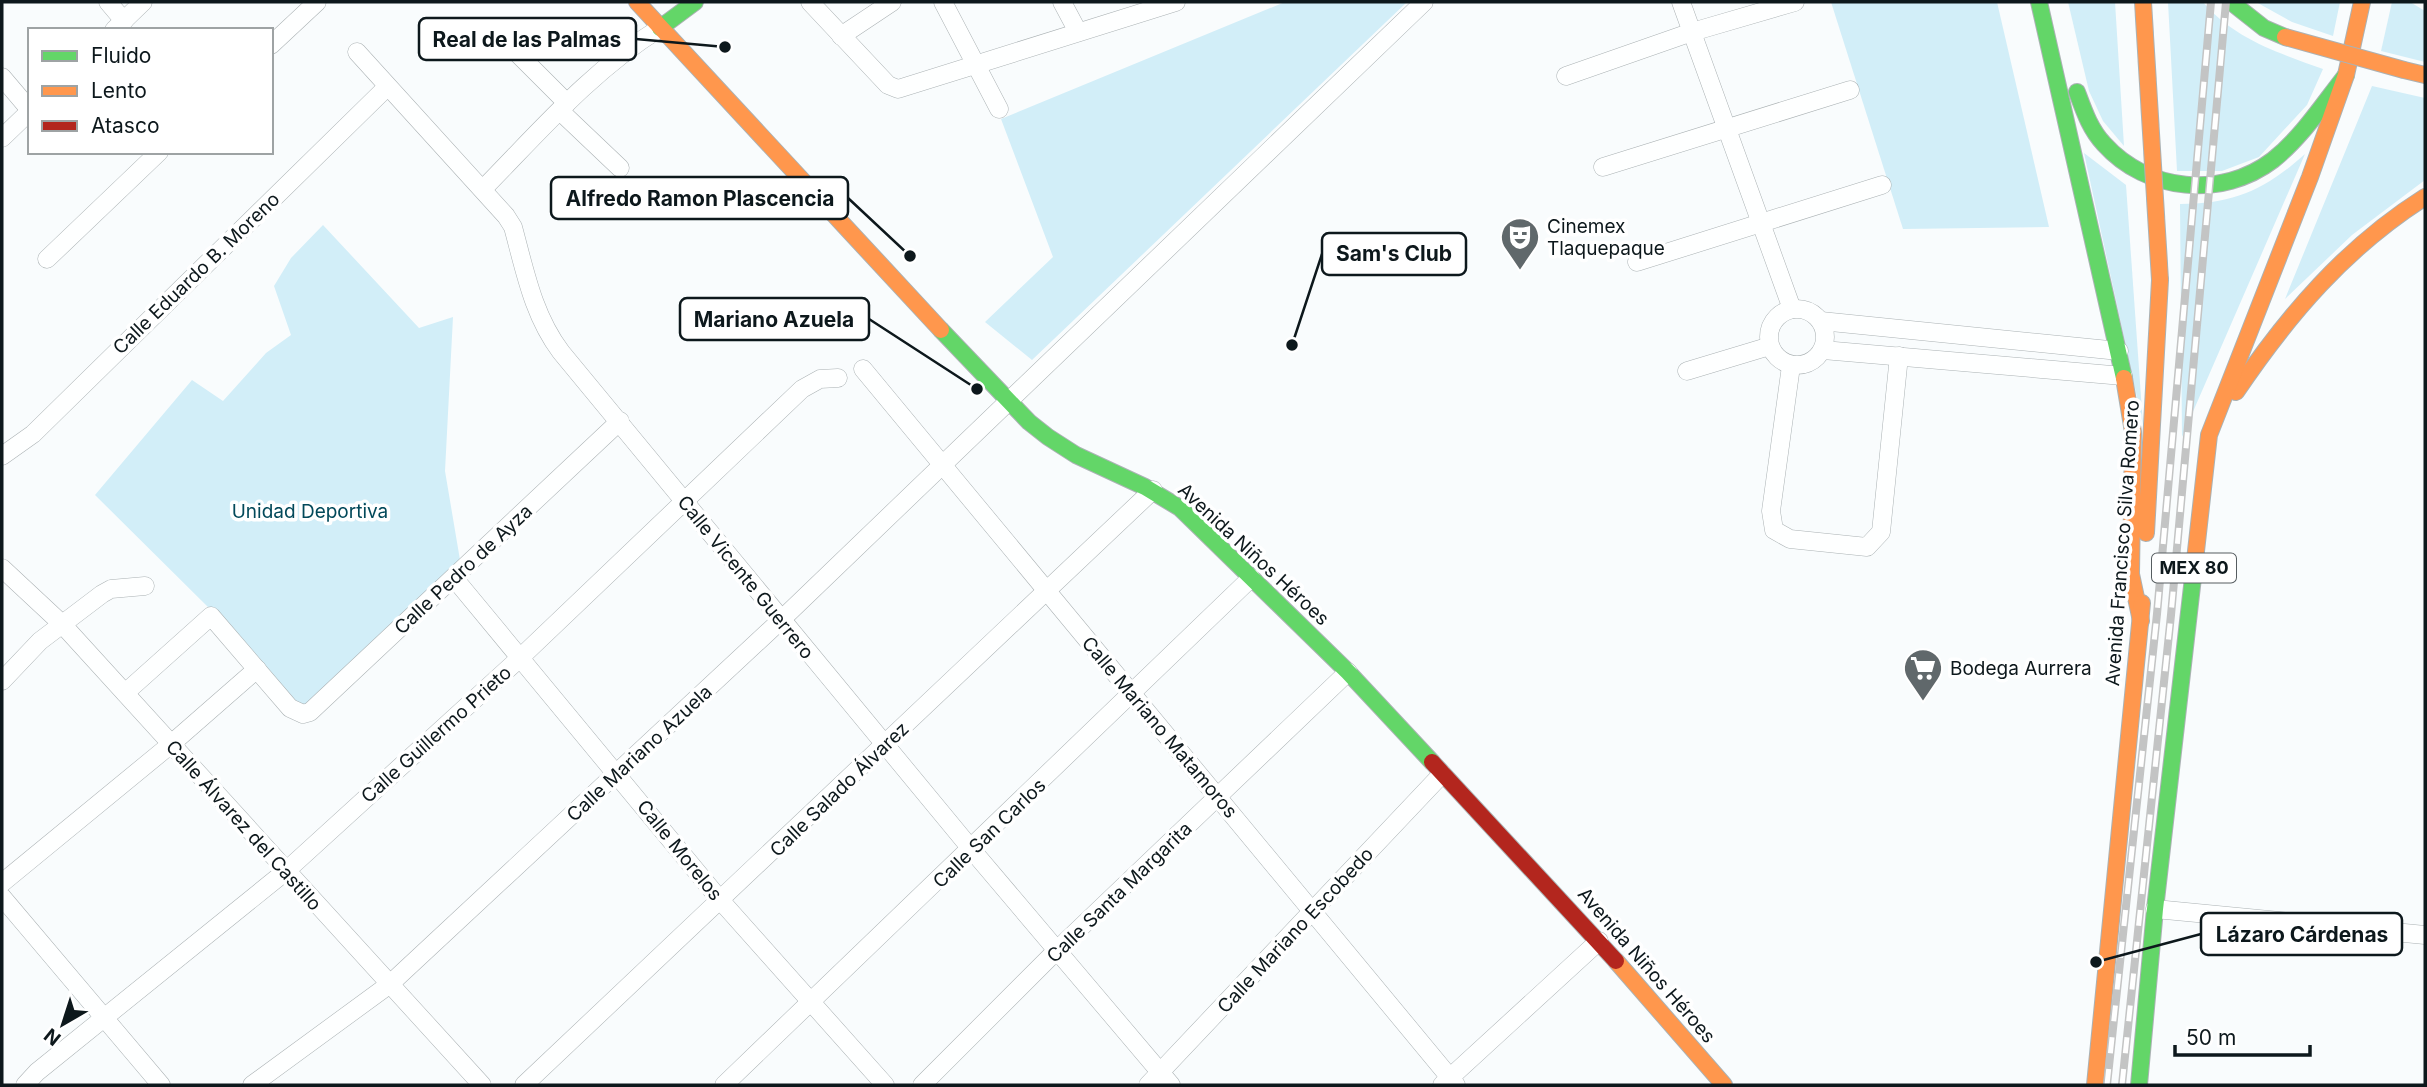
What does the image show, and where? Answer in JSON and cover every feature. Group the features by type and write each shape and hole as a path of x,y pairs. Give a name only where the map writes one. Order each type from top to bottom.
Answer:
{"main road":[{"name":"Avenida Niños Héroes","path":"637,2 857,243 1011,402 1056,443 1084,460 1153,490 1180,508 1348,672 1599,941 1724,1085"},
{"path":"655,22 666,2"},
{"path":"655,22 695,2"},
{"path":"2039,2 2119,351 2133,432 2131,574 2141,621"},
{"name":"Avenida Francisco Silva Romero","path":"2095,1085 2141,621 2160,280 2143,2"},
{"path":"2231,2 2264,28 2285,37 2425,75"},
{"name":"MEX 80","path":"2139,1085 2155,909 2209,435 2310,177 2346,75 2362,2"},
{"path":"2074,77 2082,114 2090,130 2123,163 2166,181 2202,184 2244,176 2270,162 2303,131 2346,75"},
{"path":"2209,435 2294,309 2360,245 2425,197"}],"street":[{"path":"108,2 119,25 143,2"},
{"path":"273,43 317,2"},
{"path":"810,2 893,89 1176,2"},
{"path":"841,36 892,2"},
{"path":"943,2 999,109"},
{"path":"1062,2 1078,32"},
{"name":"Calle Mariano Azuela","path":"252,1085 390,984 1011,402 1424,2"},
{"path":"1681,2 1792,309"},
{"path":"1566,76 1692,32 1795,2"},
{"path":"483,189 564,107 655,22"},
{"path":"515,51 620,168"},
{"name":"Calle Vicente Guerrero","path":"357,52 483,189 513,227 542,324 561,352 1057,950 1160,1081"},
{"path":"2,77 28,109"},
{"name":"Calle Eduardo B. Moreno","path":"2,456 33,433 387,87"},
{"path":"1603,167 1850,90"},
{"path":"2,138 28,113"},
{"path":"47,259 157,154"},
{"path":"1637,262 1882,185"},
{"path":"1821,321 1826,336 1823,350 1811,362 1791,366 1780,359 1770,346 1769,330 1773,323 1778,316 1792,309 1808,311 1821,321 1986,340 2119,351"},
{"path":"1983,363 1986,340"},
{"path":"1687,371 1770,346"},
{"path":"1823,350 2123,376"},
{"path":"1791,366 1771,511 1774,530 1790,539 1867,547 1881,533 1899,356"},
{"name":"Calle Mariano Matamoros","path":"863,369 1218,797 1449,1083"},
{"name":"Calle Guillermo Prieto","path":"25,1085 37,1072 286,871 521,657 802,389 820,379 838,378"},
{"name":"Calle Pedro de Ayza","path":"257,669 290,708 303,713 316,708 620,421"},
{"name":"Calle Salado Álvarez","path":"524,1085 1153,490"},
{"name":"Calle Álvarez del Castillo","path":"2,568 62,624 482,1085"},
{"name":"Calle Morelos","path":"454,578 721,901 885,1085"},
{"name":"Calle San Carlos","path":"724,1085 972,850 1251,578"},
{"path":"2,681 62,624 111,589 145,586"},
{"path":"2,883 170,745 257,669 211,616 125,693"},
{"name":"Calle Santa Margarita","path":"922,1085 1057,950 1348,672"},
{"name":"Calle Mariano Escobedo","path":"1160,1081 1312,912 1442,774"},
{"path":"2,897 162,1085"},
{"path":"2155,909 2425,935"},
{"path":"1449,1083 1599,941"}],"green space":[{"path":"1285,2 1407,2 1032,360 985,322 1053,257 1001,119"},
{"path":"1831,2 1997,2 2049,227 1903,229"},
{"path":"2068,2 2115,2 2124,146 2103,121 2089,91"},
{"path":"2168,2 2203,2 2215,15 2243,35 2274,51 2323,69 2307,105 2259,157 2222,171 2177,171"},
{"path":"2256,2 2340,2 2333,36 2292,22"},
{"path":"2392,2 2410,2 2425,11 2425,62 2381,51"},
{"path":"2372,86 2425,98 2425,180 2352,235 2285,299"},
{"path":"2084,153 2126,185 2143,425"},
{"path":"2305,154 2182,437 2180,204 2217,201 2248,192 2276,177"},
{"name":"Unidad Deportiva","path":"323,225 419,328 453,317 445,471 460,560 304,710 212,611 95,495 192,380 223,401 266,353 291,335 274,286 291,258"}],"railway":[{"path":"2107,1085 2157,614 2211,2"},
{"path":"2122,1085 2171,615 2226,2"}],"traffic: fast":[{"path":"660,28 695,2"},
{"path":"2039,2 2124,378"},
{"path":"2231,2 2264,28 2285,37"},
{"path":"2077,92 2095,132 2122,160 2141,172 2163,180 2186,185 2208,185 2231,181 2273,160 2303,131 2346,75"},
{"path":"941,330 1029,422 1048,437 1076,455 1145,487 1180,508 1348,672 1432,762"},
{"path":"2139,1085 2155,909 2195,560"}],"traffic: slow":[{"path":"637,2 941,330"},
{"path":"2143,2 2160,280"},
{"path":"2195,560 2209,435 2310,177 2346,75 2362,2"},
{"path":"2285,37 2404,70"},
{"path":"2404,70 2425,75"},
{"path":"2236,392 2276,336 2320,284 2369,238 2425,197"},
{"path":"2146,533 2160,280"},
{"path":"2124,378 2133,432 2131,574 2141,621"},
{"path":"2095,1085 2142,603"},
{"path":"1616,961 1724,1085"}],"traffic: jam":[{"path":"1432,762 1616,961"}],"place":[{"name":"Real de las Palmas","path":"725,47"},
{"name":"Alfredo Ramon Plascencia","path":"910,256"},
{"name":"Cinemex Tlaquepaque","path":"1520,271"},
{"name":"Sam's Club","path":"1292,345"},
{"name":"Mariano Azuela","path":"977,389"},
{"name":"Bodega Aurrera","path":"1923,702"},
{"name":"Lázaro Cárdenas","path":"2096,962"}]}
